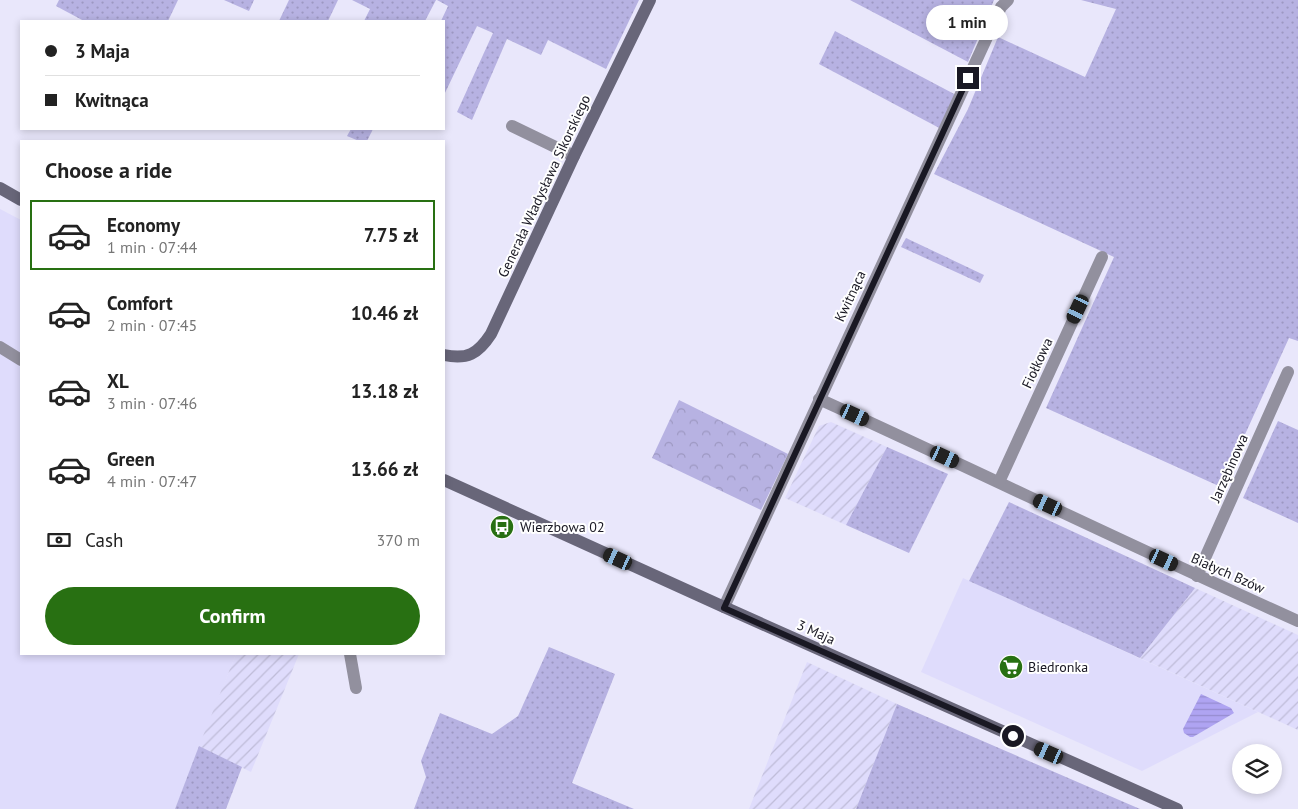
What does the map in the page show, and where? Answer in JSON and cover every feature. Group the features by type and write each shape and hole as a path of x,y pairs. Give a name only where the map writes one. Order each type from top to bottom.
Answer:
{"street":[{"name":"Generała Władysława Sikorskiego","path":"445,355 468,356 476,352 487,340 650,0"},
{"name":"Kwitnąca","path":"724,608 1001,7 1008,0"},
{"path":"512,126 574,156"},
{"path":"0,188 20,199"},
{"name":"Fiołkowa","path":"998,482 1102,257"},
{"path":"0,347 20,359"},
{"name":"Jarzębinowa","path":"1197,576 1288,372"},
{"name":"Białych Bzów","path":"819,399 1197,576 1298,621"},
{"name":"3 Maja","path":"445,480 724,608 1177,809"},
{"path":"350,655 356,688"}],"shaded area":[{"path":"0,209 20,219 20,353 0,341"},
{"path":"0,353 20,364 20,655 236,655 175,809 0,809"},
{"path":"831,422 887,447 846,525 785,498 819,426"},
{"path":"963,578 1258,712 1142,771 921,672"},
{"path":"1195,588 1298,635 1298,730 1140,658"},
{"path":"236,655 299,655 251,772 199,746"},
{"path":"807,662 897,704 856,809 749,809"},
{"path":"1201,694 1231,708 1234,713 1190,737 1184,733 1183,729"}],"green space":[{"path":"59,0 178,0 168,20 82,20 56,6"},
{"path":"224,0 254,0 249,11"},
{"path":"289,0 338,0 328,20 279,20"},
{"path":"352,0 436,0 426,20 364,20 370,9"},
{"path":"437,0 639,0 606,69 548,40 541,55 507,39 472,120 457,112 493,33 477,26 445,93 445,20 441,20 448,6"},
{"path":"850,0 994,0 968,62"},
{"path":"1081,0 1298,0 1298,341 1289,338 1221,487 1046,408 1114,257 934,174 968,109 998,37 1085,77 1116,9"},
{"path":"835,31 958,96 943,130 819,64"},
{"path":"350,130 372,130 368,140 357,140 347,136"},
{"path":"906,238 984,275 980,283 901,247"},
{"path":"679,400 788,454 761,510 652,458"},
{"path":"1278,421 1298,430 1298,523 1243,498"},
{"path":"887,447 948,474 909,553 846,525"},
{"path":"1009,502 1195,588 1140,658 969,581"},
{"path":"549,647 615,674 572,783 634,809 414,809 426,777 421,761 440,713 492,734 518,716"},
{"path":"897,704 1140,809 856,809"},
{"path":"199,746 242,767 226,809 175,809"}],"place":[{"name":"Wierzbowa 02","path":"502,527"},
{"name":"Biedronka","path":"1011,667"}],"route":[{"path":"968,78 724,608 1013,736"}]}
